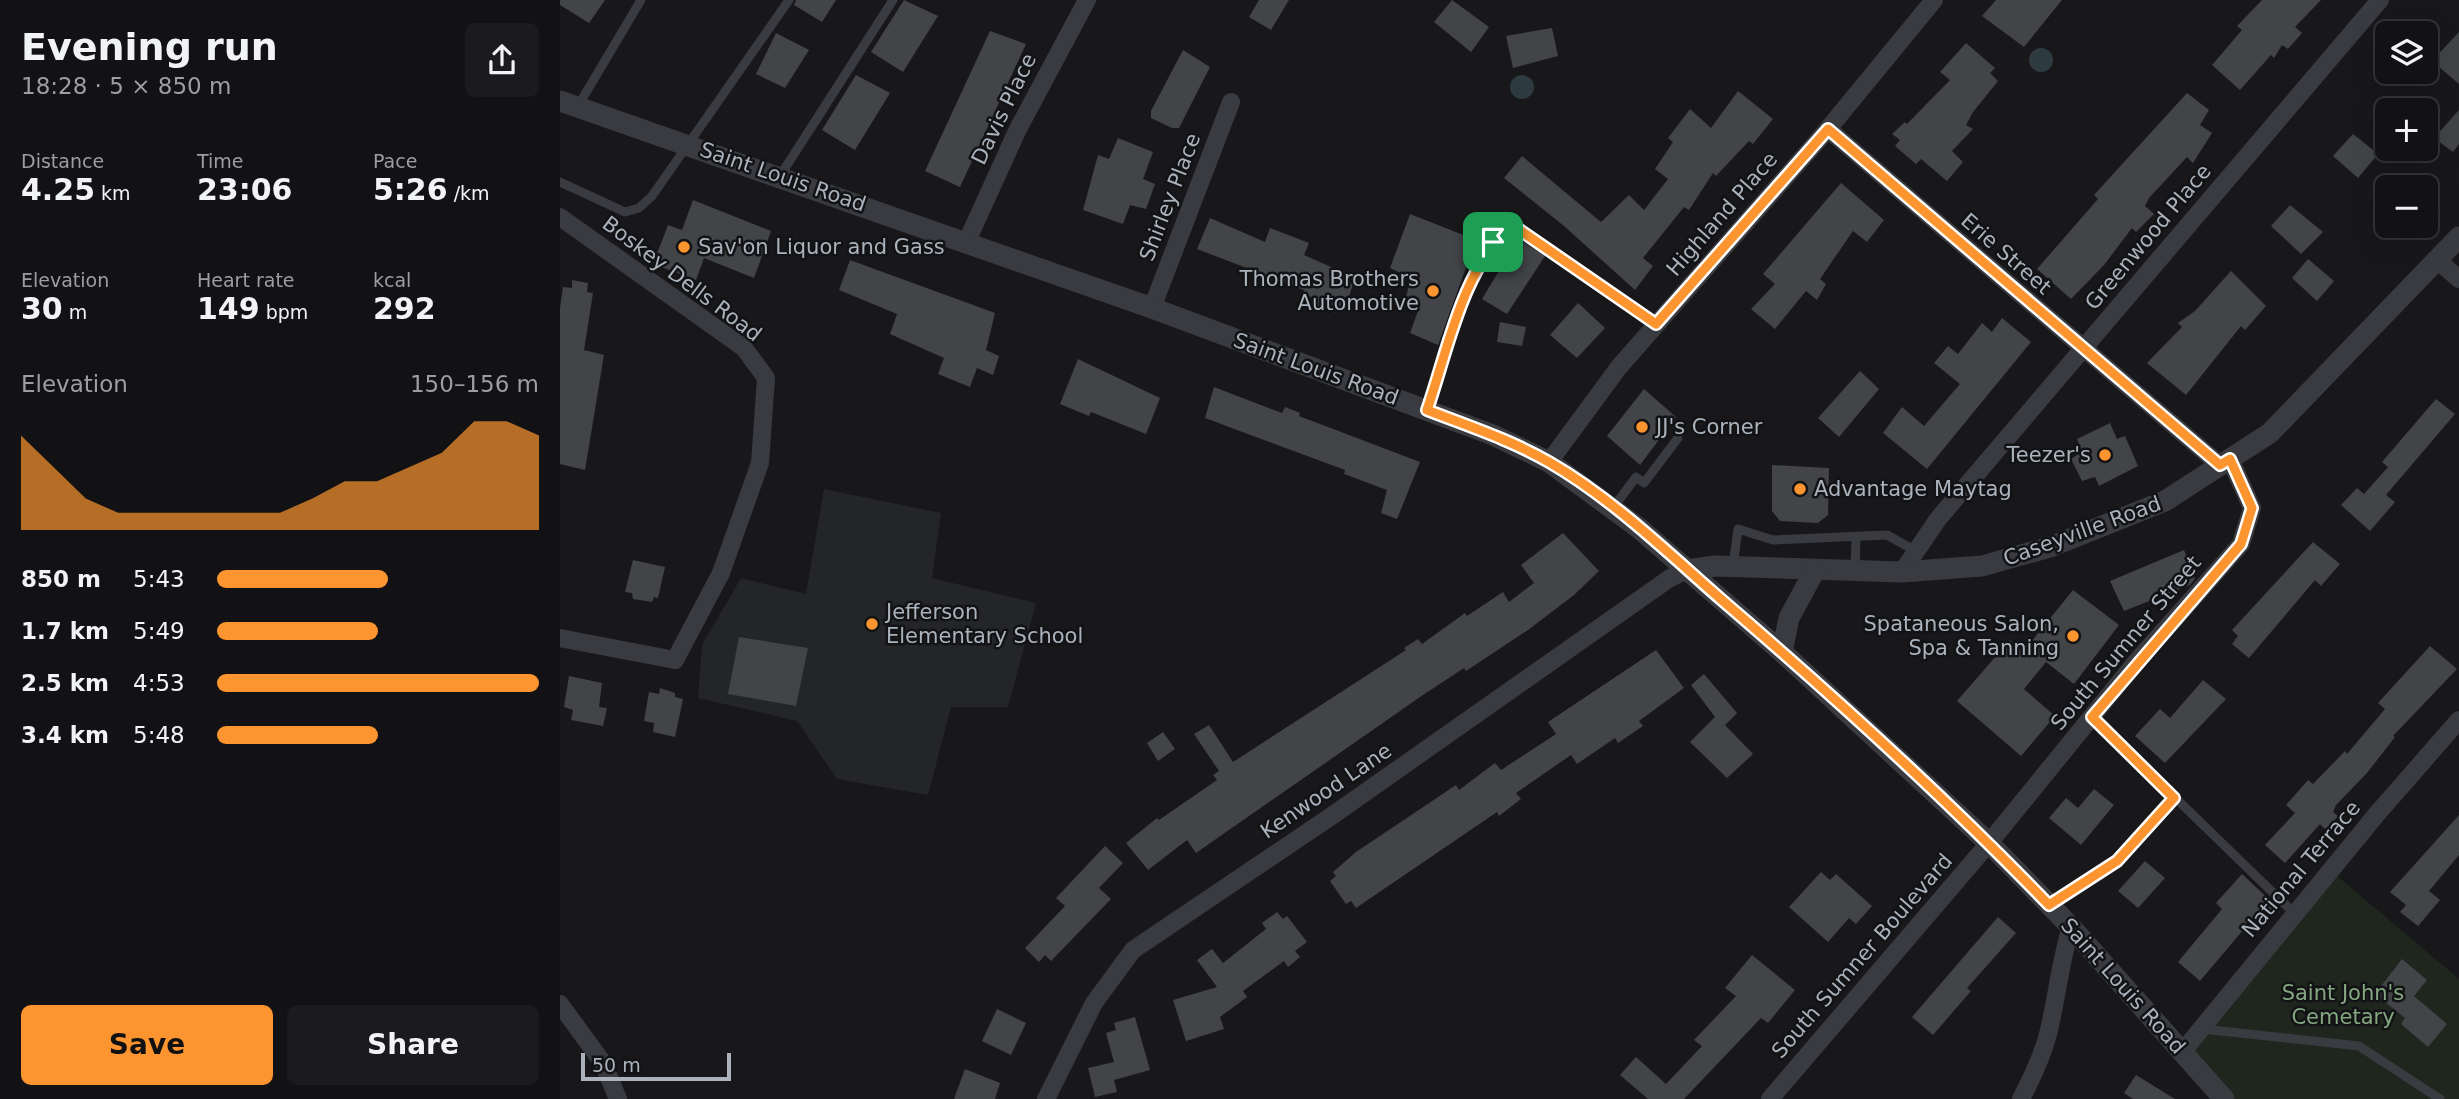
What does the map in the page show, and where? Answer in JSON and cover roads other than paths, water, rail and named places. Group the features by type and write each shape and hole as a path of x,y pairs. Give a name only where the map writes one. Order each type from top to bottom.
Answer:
{"street":[{"name":"Davis Place","path":"967,241 1018,129 1087,0"},
{"name":"Highland Place","path":"1549,462 1656,324 1828,129 1934,0"},
{"name":"Greenwood Place","path":"1902,572 1938,519 2377,1"},
{"name":"Shirley Place","path":"1152,309 1231,102"},
{"name":"Saint Louis Road","path":"569,103 967,241 1493,435 1549,462 1612,508 1782,652 1989,843 2071,927 2224,1099"},
{"name":"Erie Street","path":"1828,129 2082,350 2225,462"},
{"name":"Boskey Dells Road","path":"560,217 744,348 766,378 760,463 720,573 674,660 560,638"},
{"name":"Caseyville Road","path":"1687,570 1733,566 1902,572 1982,566 2050,547 2165,502 2270,433 2459,237"},
{"path":"2437,260 2459,279"},
{"name":"South Sumner Street","path":"1989,843 2092,717 2241,544 2252,508 2225,462"},
{"name":"Kenwood Lane","path":"1046,1099 1094,1003 1133,950 1356,799 1670,578 1687,570"},
{"path":"1782,652 1796,602 1815,570"},
{"name":"National Terrace","path":"2182,1051 2294,913 2459,720"},
{"name":"South Sumner Boulevard","path":"1770,1099 1989,843"},
{"path":"2021,1099 2039,1062 2048,1034 2062,955 2071,927"},
{"path":"560,1004 603,1063 618,1099"}],"lane":[{"path":"569,103 641,0"},
{"path":"560,182 625,212 639,208 652,196 690,144 789,0"},
{"path":"780,176 893,0"},
{"path":"1427,410 1464,295 1493,242 1511,224 1656,324"},
{"path":"1612,508 1636,477 1644,483 1678,438"},
{"path":"1733,566 1738,529 1773,540 1887,535 1916,551"},
{"path":"1855,571 1856,537"},
{"path":"2092,717 2294,913"},
{"path":"2049,905 2117,861 2174,798"},
{"path":"2200,1028 2359,1046 2440,1099"}],"place":[{"name":"Sav'on Liquor and Gass","path":"684,247"},
{"name":"Thomas Brothers Automotive","path":"1433,291"},
{"name":"JJ's Corner","path":"1642,427"},
{"name":"Teezer's","path":"2105,455"},
{"name":"Advantage Maytag","path":"1800,489"},
{"name":"Jefferson Elementary School","path":"872,624"},
{"name":"Spataneous Salon, Spa & Tanning","path":"2073,636"}],"park label":[{"name":"Saint John's Cemetary","path":"2343,1005"}]}
